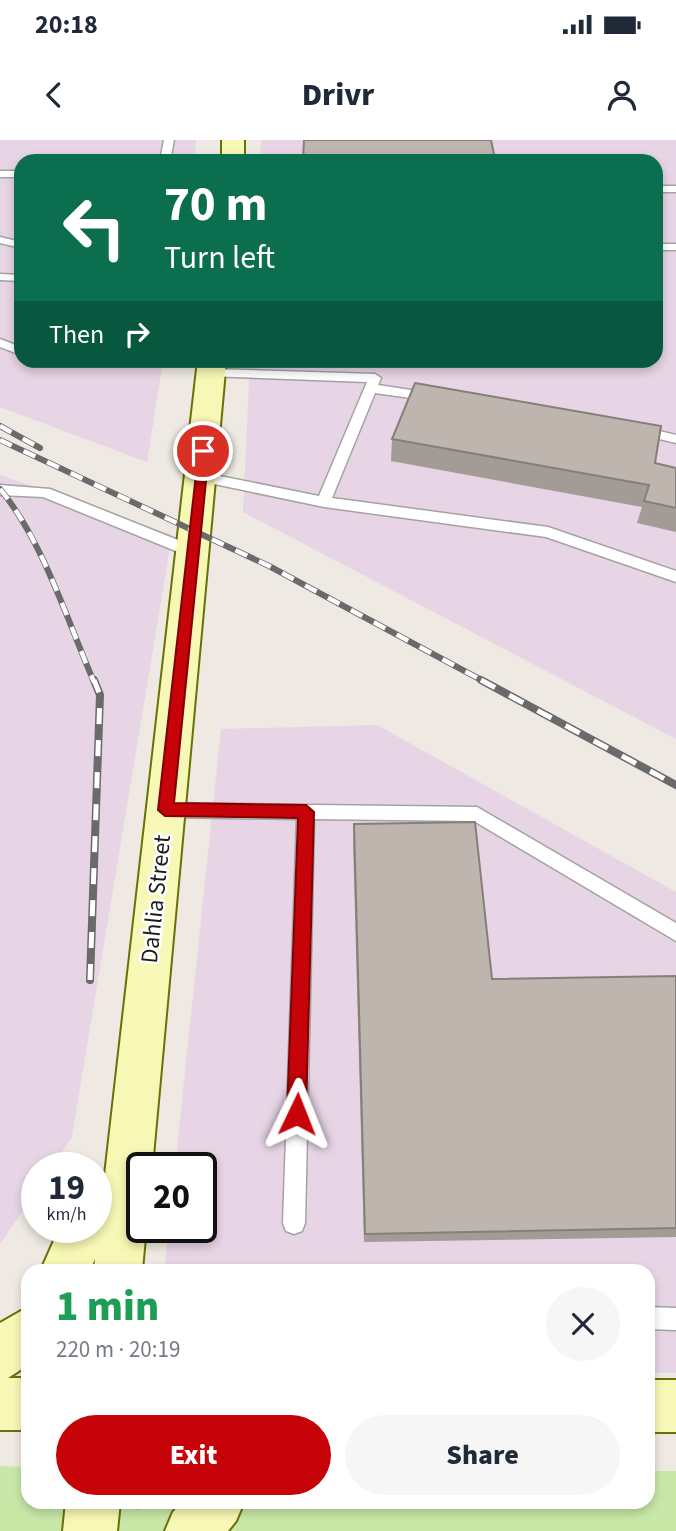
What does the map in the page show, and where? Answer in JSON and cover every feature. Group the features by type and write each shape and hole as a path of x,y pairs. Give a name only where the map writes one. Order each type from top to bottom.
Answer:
{"street":[{"name":"Dahlia Street","path":"119,1264 212,368"},
{"path":"112,1167 120,1150 138,1084"},
{"path":"68,1264 78,1243"},
{"path":"0,1356 21,1338"},
{"path":"0,1404 21,1404"},
{"path":"655,1406 676,1406"},
{"path":"90,1531 110,1509"},
{"path":"175,1518 199,1509"}],"lane":[{"path":"225,368 345,377 449,399"},
{"path":"345,368 345,377"},
{"path":"324,502 372,383 373,368"},
{"path":"626,426 676,439"},
{"path":"200,477 324,502 548,532 676,577"},
{"path":"0,490 45,492 192,552"},
{"path":"165,810 477,814 676,933"},
{"path":"293,1223 306,812"},
{"path":"655,1318 676,1319"}],"path":[{"path":"136,1509 175,1518"}],"shaded area":[{"path":"0,140 196,140 195,154 14,154 14,368 162,368 147,462 0,407"},
{"path":"261,140 676,140 676,739 243,512 250,368 663,368 663,154 260,154"},
{"path":"0,475 172,535 72,1137 62,1152 21,1152 21,1213 0,1244"},
{"path":"377,725 676,892 676,1373 655,1373 655,1264 165,1264 167,1243 217,1243 217,1152 177,1152 221,729"}],"green space":[{"path":"0,1466 21,1467 21,1509 655,1509 655,1471 676,1471 676,1531 0,1531"}],"building":[{"path":"304,140 491,140 494,154 303,154"},
{"path":"415,383 661,426 655,463 676,468 676,508 644,501 649,485 392,439"},
{"path":"475,822 492,979 676,976 676,1228 365,1234 354,824"}],"railway":[{"path":"0,426 40,448"},
{"path":"0,440 269,566 485,682"},
{"path":"0,489 42,557 94,682"},
{"path":"90,980 100,695 94,680"},
{"path":"481,680 676,785"}],"route":[{"path":"203,451 165,810 306,812 297,1114"}]}
